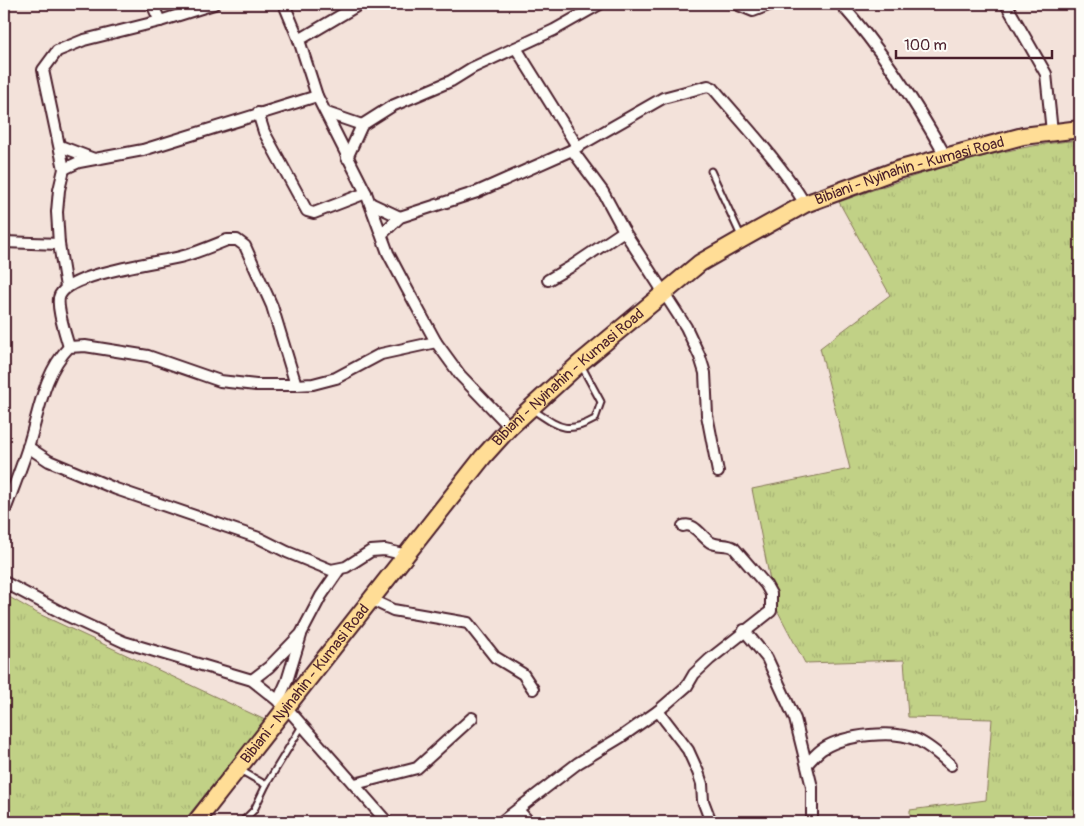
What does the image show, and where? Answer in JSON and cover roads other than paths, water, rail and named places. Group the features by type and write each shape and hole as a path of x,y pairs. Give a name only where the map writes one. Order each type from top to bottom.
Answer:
{"main road":[{"name":"Bibiani - Nyinahin - Kumasi Road","path":"201,820 282,704 372,600 483,457 529,408 700,263 805,204 896,170 1023,136 1080,129"}],"street":[{"path":"152,4 160,21"},
{"path":"66,287 59,244 58,190 64,169 42,76 43,70 57,51 84,40 160,21 214,4"},
{"path":"284,4 299,40 317,96 368,198 388,253 436,342 460,375 510,427"},
{"path":"299,40 360,4"},
{"path":"347,158 362,125 392,106 450,81 472,68 516,48 600,4"},
{"path":"736,4 753,11 761,10 771,4"},
{"path":"840,4 886,61 921,113 946,156"},
{"path":"1006,4 1046,74 1052,132"},
{"path":"516,48 603,192 624,231 686,327 705,373 707,415 718,472"},
{"path":"382,234 400,217 477,192 575,148 663,98 708,86 713,88 780,165 805,204"},
{"path":"64,169 94,159 143,150 317,96"},
{"path":"258,113 264,132 307,211 314,213 368,198 400,217"},
{"path":"327,114 362,125"},
{"path":"60,146 94,159"},
{"path":"548,280 624,231"},
{"path":"69,347 59,303 60,295 66,287 115,270 181,257 227,240 237,240 245,246 272,306 296,385"},
{"path":"4,242 59,244"},
{"path":"4,513 28,447 48,379 55,362 69,347 85,346 148,356 220,380 256,385 296,385 314,384 336,378 381,354 436,342"},
{"path":"28,447 49,461 116,489 259,538 331,570 339,570"},
{"path":"501,822 578,763 622,737 658,711 687,686 694,674 744,630 770,611 771,594 734,548 728,544 711,542 691,526 683,526"},
{"path":"282,704 301,634 321,596 339,570 371,552 385,550 407,555"},
{"path":"4,582 68,616 124,642 252,680 282,704 387,822"},
{"path":"372,600 393,610 468,623 495,657 523,674 533,689"},
{"path":"744,630 766,658 795,718 799,739 808,764 812,787 812,822"},
{"path":"252,680 269,667 301,634"},
{"path":"658,711 688,750 702,784 703,801 711,822"},
{"path":"355,784 417,768 472,718"},
{"path":"808,764 822,749 833,744 884,734 899,735 916,740 951,765"},
{"path":"518,810 529,822"}],"lane":[{"path":"711,171 742,239"},
{"path":"529,408 565,428 578,429 595,419 601,402 580,363"},
{"path":"242,822 254,810 266,785 302,726"},
{"path":"238,769 266,785"}]}
